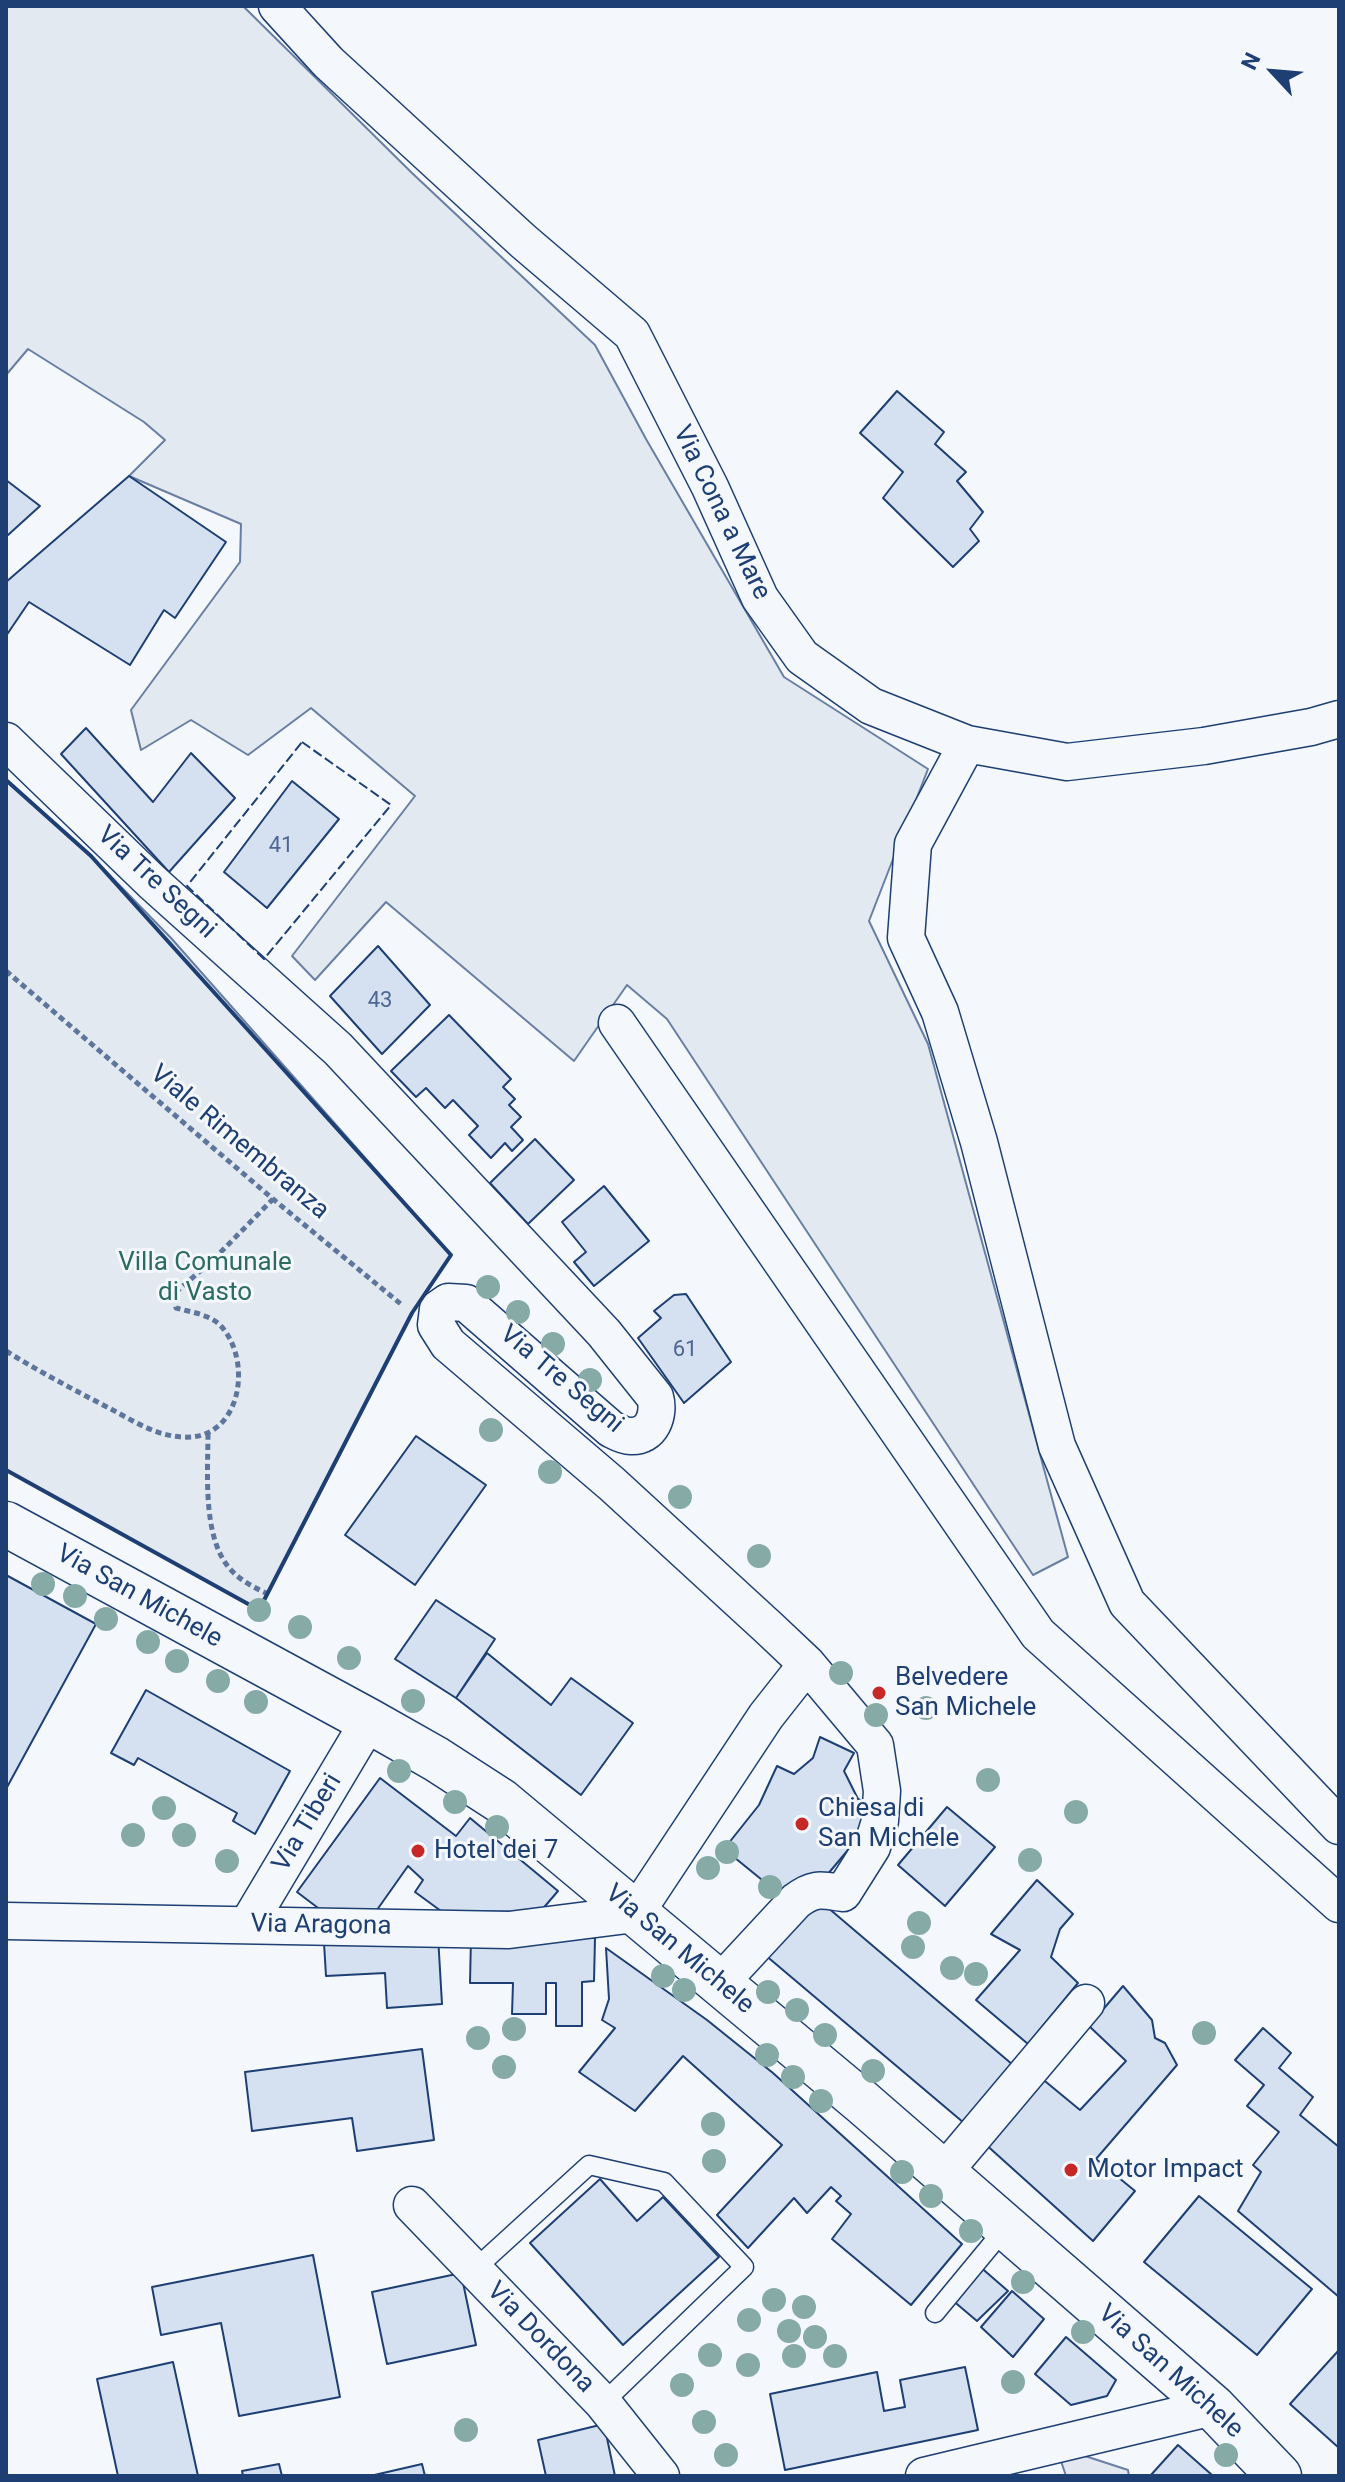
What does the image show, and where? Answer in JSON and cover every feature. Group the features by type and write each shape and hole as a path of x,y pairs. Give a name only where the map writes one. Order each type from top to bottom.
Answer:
{"street":[{"name":"Via Cona a Mare","path":"277,6 328,62 523,241 632,334 710,487 760,598 802,657 871,706 967,744 1067,762 1204,746 1339,719"},
{"name":"Via Tre Segni","path":"6,741 152,882 338,1049 604,1333 655,1397 659,1409 653,1425 641,1435 628,1437 611,1429 466,1303 448,1302 438,1309 436,1325 448,1344 612,1484 807,1664 875,1745 882,1791 880,1821 872,1847 843,1893 807,1892 719,1984"},
{"path":"967,744 913,844 906,938 940,1012 979,1142 1057,1446 1127,1603 1339,1826"},
{"path":"617,1023 1038,1634 1339,1904"},
{"name":"Via San Michele","path":"6,1524 369,1721 501,1801 862,2102 1213,2407 1279,2476"},
{"path":"635,1914 766,1716 807,1664"},
{"name":"Via Tiberi","path":"248,1924 369,1721"},
{"name":"Via Aragona","path":"6,1921 509,1930 635,1914"},
{"path":"943,2173 1086,2003"},
{"name":"Via Dordona","path":"412,2205 603,2403 661,2476"},
{"path":"924,2476 1213,2407"}],"lane":[{"path":"475,2269 589,2165 664,2182 744,2267 603,2403"},
{"path":"935,2313 1006,2227"}],"path":[{"name":"Viale Rimembranza","path":"6,971 448,1344"},
{"path":"6,1351 46,1376 156,1433 184,1438 208,1434 226,1421 235,1402 238,1362 233,1345 220,1325 201,1315 176,1308 176,1292 214,1259 273,1199"},
{"path":"208,1434 208,1503 218,1548 233,1572 268,1594"}],"green space":[{"path":"6,6 243,6 412,173 595,345 784,677 928,769 869,921 928,1044 1068,1557 1033,1575 667,1019 627,985 574,1061 386,902 315,980 292,956 415,796 311,708 248,755 191,720 141,750 131,710 240,562 241,524 129,476 165,440 144,422 28,349 6,375"},
{"name":"Villa Comunale di Vasto","path":"6,780 91,856 171,938 451,1255 412,1313 259,1610 6,1470"}],"shaded area":[{"path":"1082,2455 1128,2470 1129,2476 1066,2476 1061,2461"}],"building":[{"path":"897,391 944,432 935,444 966,472 957,481 983,512 970,529 979,541 953,567 883,498 903,472 860,433"},
{"path":"129,476 226,542 175,618 164,610 130,665 29,602 6,636 6,582"},
{"path":"6,480 40,506 8,535 6,534"},
{"path":"86,728 153,802 191,753 235,798 169,872 61,754"},
{"path":"292,781 339,819 267,908 224,872"},
{"path":"378,946 430,1005 382,1054 330,996"},
{"path":"449,1015 511,1079 503,1087 515,1099 509,1105 521,1117 511,1127 523,1140 512,1151 505,1143 491,1158 469,1135 478,1126 453,1100 445,1108 426,1088 416,1097 391,1071"},
{"path":"535,1139 574,1180 528,1224 490,1183"},
{"path":"604,1186 649,1241 594,1286 574,1262 586,1252 562,1222"},
{"path":"686,1294 731,1362 684,1403 638,1338 661,1318 654,1311 674,1295"},
{"path":"416,1436 486,1485 415,1585 345,1535"},
{"path":"6,1575 96,1624 6,1789"},
{"path":"436,1600 495,1639 456,1698 395,1659"},
{"path":"487,1653 551,1705 571,1678 633,1723 581,1795 456,1698"},
{"path":"146,1690 290,1771 255,1834 233,1821 237,1813 138,1758 134,1765 111,1753"},
{"name":"Chiesa di San Michele","path":"820,1737 854,1753 844,1771 858,1799 868,1803 853,1844 822,1881 783,1897 724,1849 759,1805 777,1766 794,1774 813,1758"},
{"name":"Hotel dei 7","path":"380,1778 456,1836 470,1818 558,1891 540,1912 441,1911 415,1892 423,1880 408,1866 372,1917 322,1911 297,1892"},
{"path":"947,1807 995,1847 945,1906 898,1865"},
{"path":"1037,1880 1073,1914 1060,1929 1051,1957 1078,1983 1028,2044 976,2000 1020,1950 991,1934"},
{"path":"813,1895 1013,2065 964,2123 764,1954"},
{"path":"438,1936 442,2004 387,2008 385,1973 326,1976 324,1943"},
{"path":"471,1937 595,1938 594,1981 582,1982 582,2026 556,2026 556,1983 546,1983 546,2014 512,2014 513,1983 470,1983"},
{"path":"606,1948 707,2020 773,2073 962,2244 911,2305 832,2239 851,2214 836,2201 841,2196 831,2187 807,2213 794,2198 748,2248 717,2215 782,2145 683,2056 635,2111 579,2072 615,2028 602,2020 609,1999"},
{"path":"1123,1986 1152,2020 1155,2038 1165,2043 1177,2065 1096,2159 1135,2191 1093,2241 983,2142 1040,2077 1080,2110 1126,2061 1089,2026"},
{"path":"1263,2028 1291,2053 1279,2068 1313,2097 1300,2115 1339,2147 1339,2297 1238,2211 1261,2172 1253,2165 1279,2132 1247,2106 1264,2085 1235,2060"},
{"path":"422,2049 434,2140 357,2151 352,2118 252,2131 245,2072"},
{"path":"600,2179 637,2221 663,2197 719,2257 623,2345 530,2243"},
{"path":"1199,2196 1312,2289 1257,2355 1144,2262"},
{"path":"313,2255 340,2397 239,2416 221,2323 161,2335 152,2287"},
{"path":"978,2265 1008,2291 977,2321 951,2299"},
{"path":"461,2273 476,2345 387,2364 372,2292"},
{"path":"1012,2291 1044,2319 1013,2357 981,2327"},
{"path":"1066,2337 1116,2380 1107,2396 1071,2405 1035,2374"},
{"path":"1339,2350 1339,2448 1290,2404"},
{"path":"173,2362 198,2476 118,2476 97,2379"},
{"path":"965,2367 978,2430 785,2470 770,2394 877,2372 884,2411 905,2407 900,2380"},
{"path":"604,2424 615,2476 546,2476 538,2440"},
{"path":"1178,2445 1212,2475 1212,2476 1150,2476"},
{"path":"279,2464 282,2476 243,2476 242,2471"},
{"path":"422,2464 425,2476 370,2476"}],"fence":[{"path":"302,742 391,805 264,959 187,886 302,742"}],"wall":[{"path":"6,780 91,856 451,1255 412,1313 259,1610 6,1470"}],"place":[{"name":"Belvedere San Michele","path":"879,1693"},
{"name":"Chiesa di San Michele","path":"802,1824"},
{"name":"Hotel dei 7","path":"418,1851"},
{"name":"Motor Impact","path":"1071,2170"}]}
